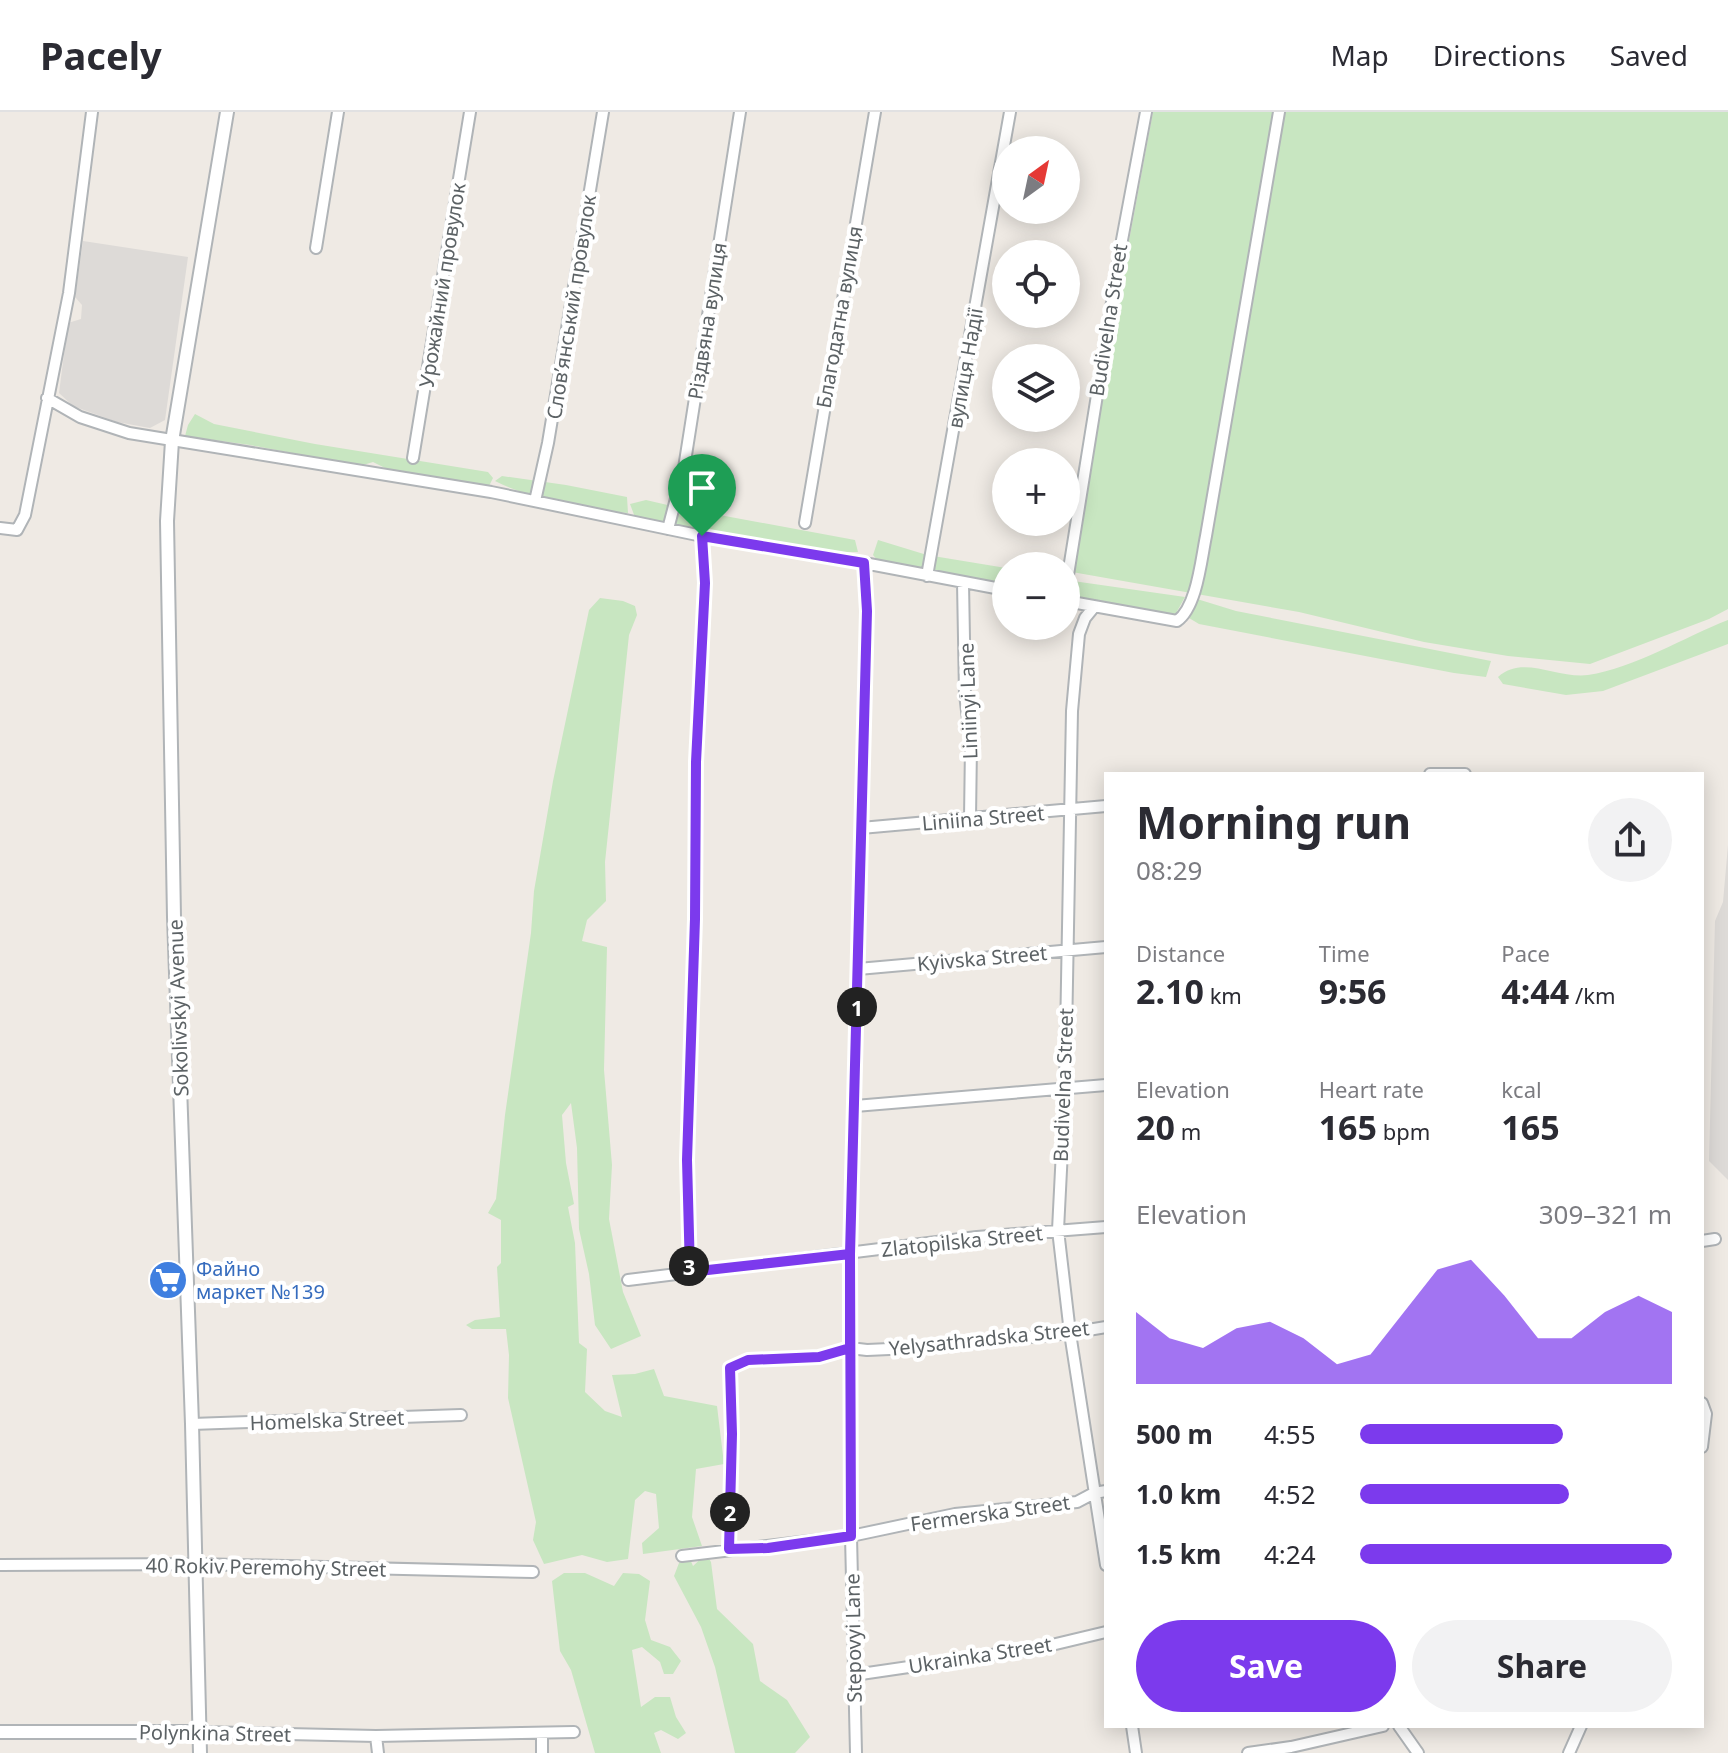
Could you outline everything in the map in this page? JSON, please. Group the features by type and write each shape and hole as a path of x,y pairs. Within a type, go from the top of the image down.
{"street":[{"path":"0,528 17,530 25,515 69,293 92,112"},
{"name":"Sokolivskyi Avenue","path":"200,1753 174,917 167,521 172,441 227,112"},
{"path":"316,248 338,112"},
{"name":"Урожайний провулок","path":"413,458 470,112"},
{"name":"Словʼянський провулок","path":"535,501 548,443 603,112"},
{"name":"Різдвяна вулиця","path":"668,529 684,468 740,112"},
{"name":"Благодатна вулиця","path":"805,523 875,112"},
{"name":"вулиця Надії","path":"927,576 1010,112"},
{"name":"Budivelna Street","path":"1072,552 1119,256 1146,112"},
{"path":"1080,604 1168,621 1177,621 1185,616 1195,588 1206,536 1279,112"},
{"path":"47,398 80,417 129,433 535,501 702,536 992,588"},
{"path":"690,1272 687,1160 695,919 696,762 705,583 702,536"},
{"name":"Stepovyi Lane","path":"856,1753 850,1254 867,611 864,563"},
{"name":"Liniinyi Lane","path":"963,583 965,694 971,745 970,819"},
{"name":"Budivelna Street","path":"1094,607 1085,618 1079,634 1072,711 1065,1090 1058,1230 1070,1333 1104,1553"},
{"name":"Liniina Street","path":"861,828 1104,806"},
{"name":"Kyivska Street","path":"858,969 1104,947"},
{"path":"855,1106 1104,1085"},
{"name":"Zlatopilska Street","path":"628,1280 1104,1227"},
{"path":"1704,1241 1715,1239"},
{"name":"Yelysathradska Street","path":"729,1549 730,1368 748,1360 819,1357 850,1348 934,1347 1104,1327"},
{"path":"1704,1408 1704,1430"},
{"name":"Homelska Street","path":"192,1424 461,1415"},
{"name":"Fermerska Street","path":"682,1556 851,1536 955,1514 1077,1502 1104,1491"},
{"name":"40 Rokiv Peremohy Street","path":"0,1565 196,1564 533,1572"},
{"name":"Ukrainka Street","path":"854,1675 1039,1648 1104,1632"},
{"path":"1132,1728 1136,1753"},
{"path":"1248,1753 1291,1747 1374,1728"},
{"path":"1400,1728 1418,1753"},
{"path":"1569,1753 1580,1728"},
{"name":"Polynkina Street","path":"0,1732 376,1736 574,1732"},
{"path":"542,1733 542,1753"},
{"path":"376,1736 378,1753"}],"shaded area":[{"path":"83,241 188,257 165,420 150,428 117,422 73,406 59,393 68,323 81,319 82,305 75,297"},
{"path":"1728,845 1728,1180 1709,1161 1715,921 1723,902"}],"green space":[{"path":"1153,112 1728,112 1728,609 1590,664 1508,656 1424,642 1299,612 1080,573 1080,552 1075,552"},
{"path":"195,414 214,424 488,472 493,478 489,486 393,472 373,462 360,466 185,436"},
{"path":"502,476 627,497 628,513 543,499 495,481"},
{"path":"646,500 691,514 698,511 855,540 858,552 824,552 636,520 630,504"},
{"path":"878,540 927,555 992,566 992,582 879,562 873,555"},
{"path":"1080,582 1185,597 1175,615 1080,600"},
{"path":"600,598 635,606 637,615 629,635 605,862 606,901 587,920 582,941 607,947 604,1070 612,1165 609,1219 623,1292 641,1336 611,1349 595,1325 589,1274 579,1229 577,1148 571,1103 562,1115 566,1163 574,1204 568,1207 575,1243 579,1343 587,1349 585,1392 605,1411 622,1417 612,1375 654,1369 664,1396 717,1406 724,1464 696,1469 692,1517 702,1546 643,1554 642,1543 659,1528 656,1494 645,1491 635,1500 628,1559 607,1562 582,1555 544,1564 533,1540 536,1522 508,1398 506,1329 472,1329 466,1325 475,1320 500,1317 497,1267 501,1263 501,1220 488,1213 496,1199 534,891 553,781 589,610"},
{"path":"1197,599 1236,611 1491,661 1486,677 1454,673 1199,624 1189,618"},
{"path":"1728,620 1728,644 1603,691 1566,695 1503,684 1498,677 1508,670 1529,667 1577,675 1606,671 1641,659"},
{"path":"706,1554 711,1562 717,1609 753,1644 760,1681 787,1700 810,1737 795,1753 735,1753 715,1667 701,1627 674,1576 679,1563 690,1559 693,1566"},
{"path":"564,1573 585,1573 614,1586 623,1573 639,1574 650,1581 645,1620 651,1640 670,1647 681,1661 673,1674 664,1674 660,1662 642,1647 632,1650 641,1707 655,1697 670,1697 676,1717 686,1733 678,1739 661,1730 654,1733 661,1753 595,1753 571,1670 560,1651 552,1581"}],"place":[{"name":"Файно маркет №139","path":"168,1280"}],"route":[{"path":"702,536 705,583 696,762 695,919 687,1160 690,1272 850,1254 850,1348 852,1394 851,1536 768,1548 729,1549 730,1368 748,1360 819,1357 850,1348 867,611 864,563 702,536"}]}
